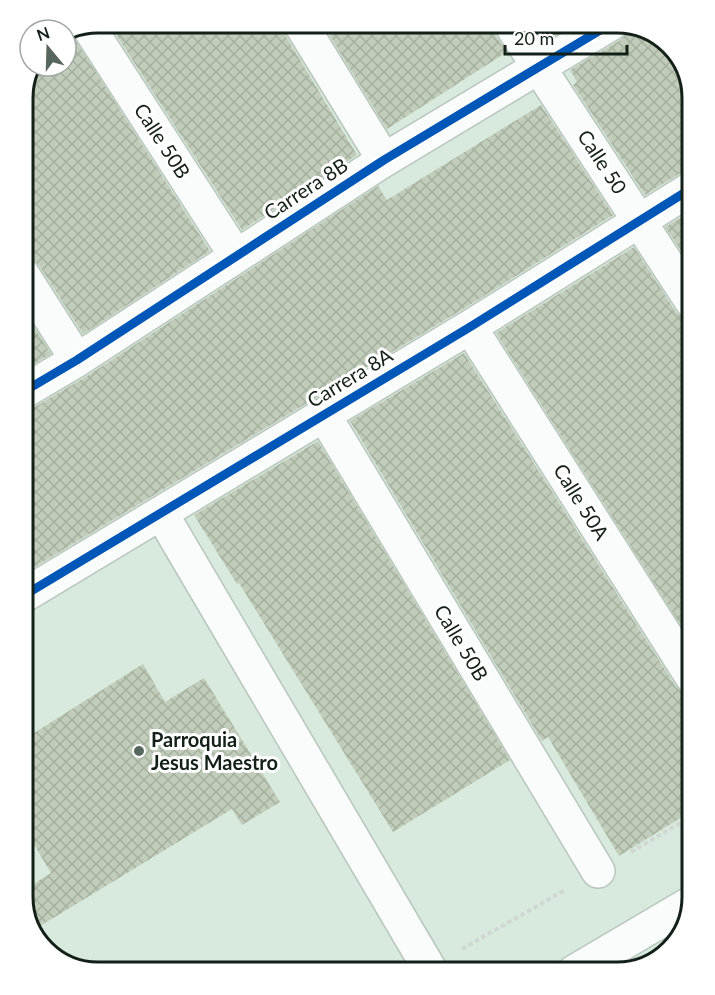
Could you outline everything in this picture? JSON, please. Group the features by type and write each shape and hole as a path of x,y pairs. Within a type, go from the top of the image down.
{"street":[{"name":"Calle 50B","path":"93,33 236,256"},
{"path":"307,33 384,160"},
{"name":"Calle 50","path":"517,33 682,285"},
{"name":"Carrera 8B","path":"33,386 77,360 384,160 596,33"},
{"name":"Carrera 8A","path":"33,589 470,327 682,195"},
{"path":"33,291 77,360"},
{"name":"Calle 50A","path":"470,327 682,660"},
{"name":"Calle 50B","path":"324,415 598,871"},
{"path":"161,513 425,962"},
{"path":"591,962 681,909"}],"path":[{"path":"439,962 682,822"}],"building":[{"path":"115,33 284,33 357,155 242,230"},
{"path":"328,33 494,33 507,52 387,129"},
{"path":"547,33 559,33 550,38"},
{"path":"625,34 634,35 657,46 669,58 680,81 682,172 645,195 573,85 577,82 570,70 622,39"},
{"path":"78,44 210,251 83,334 39,265 33,260 33,94 36,78 78,78"},
{"path":"541,105 613,215 460,311 33,568 33,408 87,376 378,186 387,200"},
{"path":"682,217 682,252 665,227"},
{"path":"634,247 676,312 682,317 682,627 496,333"},
{"path":"33,325 51,354 33,364"},
{"path":"464,353 676,687 682,692 682,817 619,856 548,737 542,741 350,421"},
{"path":"318,441 510,760 393,832 239,583 237,584 194,515"},
{"name":"Parroquia Jesus Maestro","path":"143,664 165,702 204,678 280,802 242,825 232,809 40,926 35,914 33,884 51,873 33,843 33,734"}],"cycle path":[{"path":"33,386 77,360 384,160 595,33"},
{"path":"33,590 470,327 682,194"}],"place":[{"name":"Parroquia Jesus Maestro","path":"139,751"}]}
